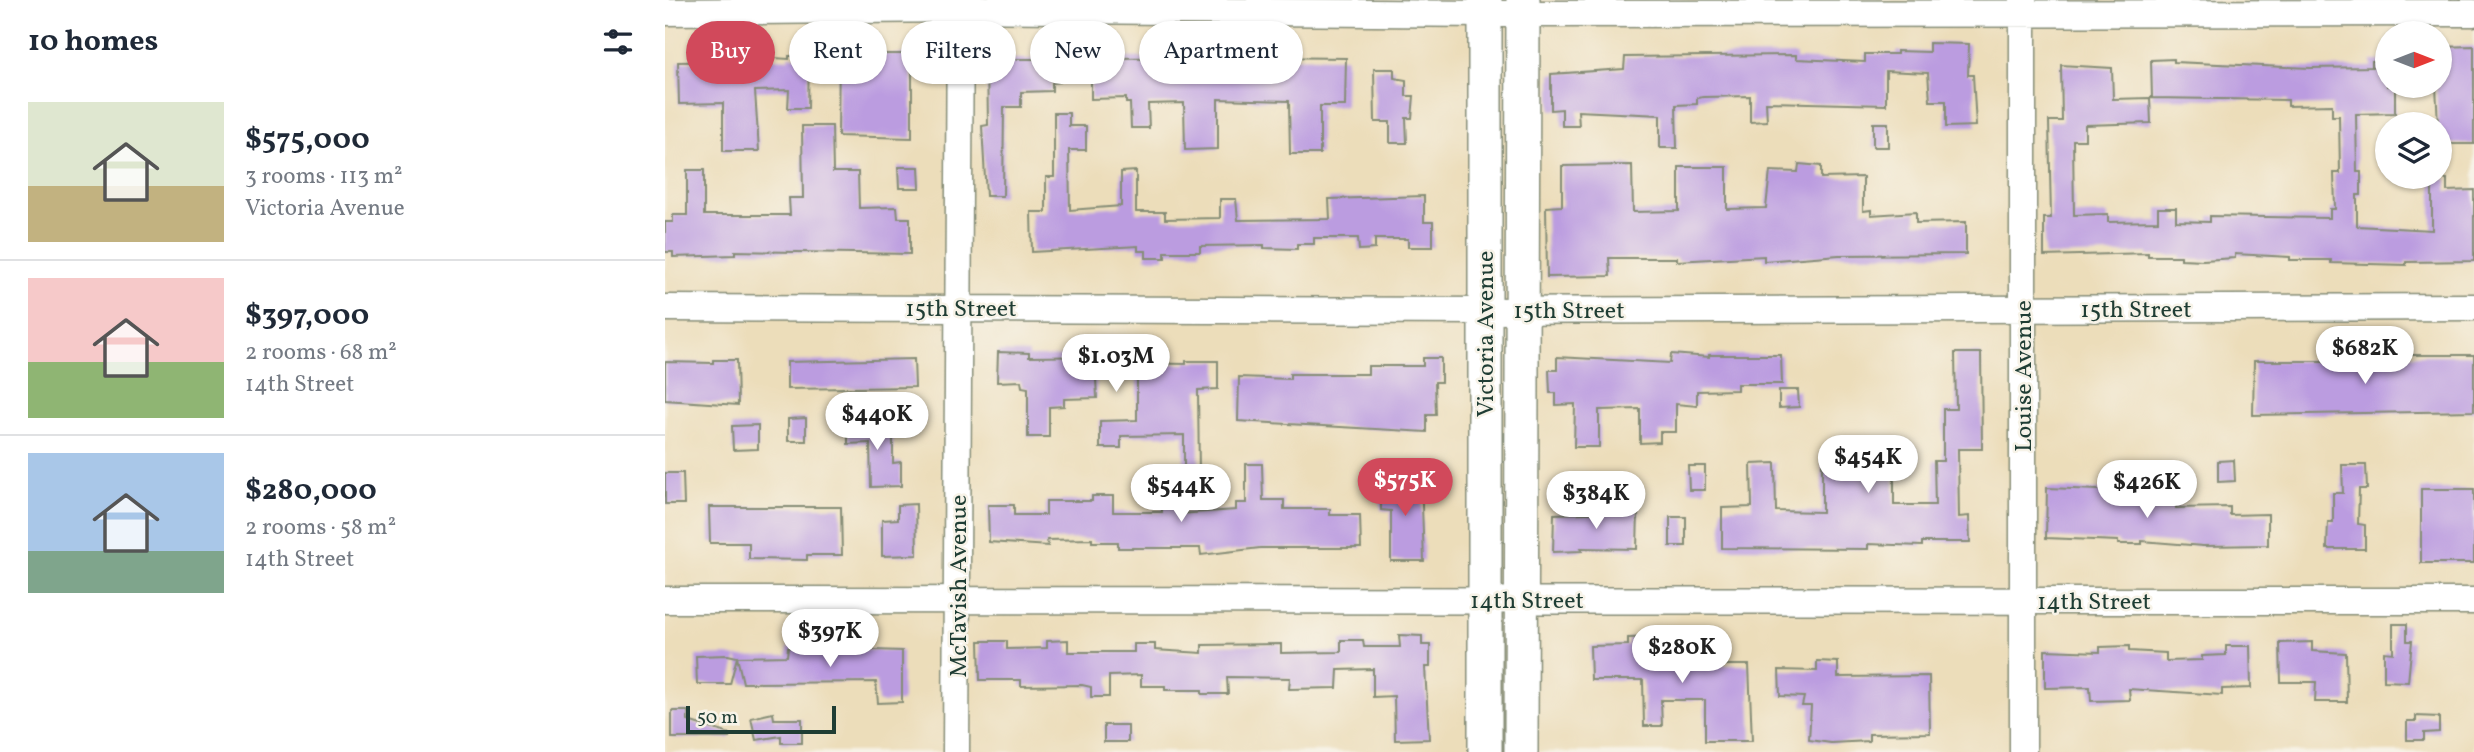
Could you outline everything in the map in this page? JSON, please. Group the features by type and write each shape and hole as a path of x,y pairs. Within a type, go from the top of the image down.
{"main road":[{"name":"Victoria Avenue","path":"1485,7 1485,752"},
{"name":"Victoria Avenue","path":"1521,752 1523,7"}],"street":[{"path":"665,12 960,5 2023,6 2474,13"},
{"name":"McTavish Avenue","path":"956,752 960,5"},
{"name":"Louise Avenue","path":"2022,752 2023,6"},
{"name":"15th Street","path":"665,308 1485,311 2474,307"},
{"name":"14th Street","path":"665,600 2474,601"}],"building":[{"path":"1929,43 1969,44 1968,75 1973,75 1976,126 1946,127 1946,101 1930,101 1928,73 1886,71 1886,105 1766,102 1767,121 1750,122 1750,96 1703,97 1697,98 1697,104 1676,105 1677,148 1660,148 1660,115 1578,111 1579,126 1562,126 1562,109 1551,110 1551,74 1624,69 1625,57 1796,55 1796,59 1865,62 1865,54 1929,52"},
{"path":"2474,46 2474,144 2452,144 2452,112 2437,112 2437,98 2452,98 2452,47"},
{"path":"887,54 901,54 901,84 912,84 912,138 838,136 839,84 887,84"},
{"path":"775,58 789,59 789,84 808,84 808,108 788,108 789,90 755,91 759,151 723,151 723,103 679,104 678,62 686,62 686,84 775,84"},
{"path":"1125,58 1139,58 1139,84 1303,84 1303,58 1346,58 1345,106 1320,106 1320,154 1290,154 1289,101 1218,99 1218,149 1185,150 1184,103 1148,104 1149,128 1131,128 1130,103 1126,103 1126,98 1091,99 1091,84 1125,84"},
{"path":"1016,59 1030,59 1030,84 1052,84 1052,91 1021,92 1021,107 1004,107 1003,196 986,196 982,126 988,125 987,84 1016,84"},
{"path":"2174,59 2174,62 2310,68 2372,67 2372,61 2375,61 2375,98 2395,98 2395,112 2356,114 2357,172 2361,172 2361,195 2357,195 2357,226 2432,230 2432,189 2474,190 2474,261 2406,262 2406,265 2331,263 2331,260 2290,260 2290,257 2235,254 2235,258 2203,260 2181,259 2181,256 2148,256 2148,253 2044,256 2044,218 2051,218 2049,121 2062,121 2061,65 2112,68 2113,99 2150,98 2151,123 2085,125 2085,140 2073,140 2074,215 2108,214 2108,222 2158,221 2158,208 2176,208 2176,221 2210,222 2210,216 2330,218 2330,209 2335,209 2334,173 2340,173 2339,116 2332,116 2332,105 2288,106 2288,100 2152,98 2151,60"},
{"path":"1374,69 1394,69 1394,78 1406,80 1406,96 1414,96 1412,118 1406,118 1407,143 1390,143 1390,122 1375,122"},
{"path":"1054,113 1069,113 1069,126 1086,126 1086,150 1069,150 1070,210 1121,206 1121,172 1136,171 1136,212 1165,212 1165,219 1220,218 1220,199 1236,199 1238,220 1330,219 1329,199 1424,196 1424,222 1433,222 1433,247 1408,247 1408,239 1375,239 1375,249 1359,250 1358,238 1314,238 1314,244 1297,244 1297,249 1264,248 1264,245 1200,246 1200,252 1165,252 1165,258 1146,258 1146,251 1138,251 1138,246 1032,252 1031,212 1046,212 1046,177 1054,177"},
{"path":"1873,123 1888,123 1888,147 1873,147"},
{"path":"802,126 832,126 833,172 858,172 859,208 897,207 898,218 910,218 910,254 735,251 735,255 673,257 673,252 665,252 665,222 673,222 673,215 687,215 687,170 704,170 704,215 790,215 789,198 803,198"},
{"path":"1799,164 1821,166 1821,178 1863,177 1863,211 1871,210 1871,215 1916,212 1916,223 1966,222 1966,254 1839,255 1764,261 1764,256 1677,261 1677,258 1609,258 1610,276 1547,277 1546,207 1562,206 1562,166 1632,165 1633,212 1679,211 1679,167 1727,167 1727,209 1766,208 1770,171 1798,172"},
{"path":"898,167 919,167 920,188 899,188"},
{"path":"1109,346 1130,346 1131,363 1186,364 1186,361 1218,361 1218,389 1198,390 1199,474 1184,474 1184,435 1121,436 1121,448 1100,448 1100,421 1137,420 1137,378 1096,379 1097,398 1064,399 1064,406 1049,407 1049,437 1028,437 1028,388 1022,387 1021,381 997,382 998,352 1029,353 1029,357 1109,356"},
{"path":"1955,353 1981,353 1982,449 1958,449 1959,517 1969,516 1970,542 1922,542 1922,546 1868,544 1868,549 1722,548 1722,508 1752,507 1751,464 1775,463 1776,511 1822,512 1822,464 1841,464 1841,470 1859,470 1859,476 1894,475 1894,505 1935,505 1934,461 1943,461 1943,409 1956,409"},
{"path":"1671,354 1709,357 1781,355 1782,384 1737,384 1737,390 1697,391 1697,406 1676,404 1676,432 1660,432 1660,442 1640,443 1640,409 1599,410 1599,447 1574,447 1575,404 1556,405 1556,393 1550,393 1549,370 1557,370 1557,357 1670,363"},
{"path":"2377,355 2474,355 2474,411 2253,415 2254,361 2377,361"},
{"path":"1423,358 1441,358 1441,382 1435,382 1436,415 1427,415 1427,432 1238,421 1239,377 1290,379 1290,374 1368,374 1368,366 1423,366"},
{"path":"914,359 915,387 787,389 787,362"},
{"path":"713,360 737,360 738,405 665,400 665,362 713,363"},
{"path":"1779,390 1798,390 1799,407 1779,408"},
{"path":"806,418 806,441 788,441 788,419"},
{"path":"848,418 872,418 872,431 893,431 893,463 901,462 901,486 871,487 870,443 848,444"},
{"path":"758,425 758,449 733,450 732,426"},
{"path":"2234,460 2235,481 2218,482 2218,461"},
{"path":"1246,464 1262,464 1263,500 1284,500 1284,509 1330,509 1330,515 1360,515 1361,548 1260,548 1201,555 1200,548 1118,548 1118,542 1092,542 1092,539 1047,540 1048,546 989,542 988,505 1014,505 1014,515 1046,515 1046,501 1092,501 1092,496 1113,496 1113,512 1162,512 1162,471 1178,471 1179,514 1236,510 1236,503 1246,503"},
{"path":"2342,465 2366,465 2367,489 2359,489 2358,524 2365,525 2365,549 2327,549 2328,522 2333,522 2333,493 2343,493"},
{"path":"1688,466 1705,466 1705,490 1689,490"},
{"path":"665,473 683,473 684,504 665,504"},
{"path":"1421,478 1424,561 1391,561 1391,511 1381,510 1381,479"},
{"path":"2047,488 2176,493 2176,508 2230,507 2230,515 2268,514 2268,545 2203,546 2142,541 2142,544 2118,544 2118,541 2046,538"},
{"path":"2421,489 2474,489 2474,563 2421,563"},
{"path":"916,504 917,555 882,556 882,520 898,519 898,505"},
{"path":"709,507 841,507 842,555 807,555 807,560 749,559 749,543 710,543"},
{"path":"1617,509 1638,510 1637,549 1581,548 1582,551 1553,552 1554,514 1617,512"},
{"path":"1670,517 1686,517 1686,546 1670,546"},
{"path":"2393,624 2407,624 2407,641 2412,641 2408,682 2384,681 2384,652 2393,653"},
{"path":"1399,635 1422,636 1422,645 1430,645 1430,667 1425,667 1429,739 1395,740 1394,696 1373,697 1373,669 1338,670 1337,688 1289,689 1290,678 1227,677 1228,694 1202,694 1202,690 1165,690 1165,686 1141,686 1141,675 1109,676 1109,697 1091,697 1091,687 1082,685 1021,686 1021,680 980,680 979,641 1007,641 1007,649 1047,648 1047,641 1068,640 1068,652 1134,652 1134,644 1155,644 1155,650 1202,653 1202,645 1281,644 1281,653 1341,652 1341,640 1363,640 1364,647 1400,647"},
{"path":"1658,637 1658,658 1694,658 1694,650 1718,650 1718,665 1749,665 1752,741 1705,741 1705,700 1661,700 1662,726 1644,726 1643,680 1591,680 1590,646 1628,645 1628,638"},
{"path":"2312,642 2312,651 2346,653 2347,702 2315,702 2316,682 2281,682 2280,643"},
{"path":"2129,646 2129,651 2166,653 2166,661 2202,660 2202,656 2226,655 2226,646 2250,646 2251,688 2222,689 2222,695 2129,689 2130,700 2091,701 2090,687 2045,688 2045,650 2100,652 2100,647"},
{"path":"788,647 902,651 902,702 878,703 876,682 743,683 737,657 787,656"},
{"path":"696,656 737,657 730,684 697,684"},
{"path":"1817,661 1838,662 1838,677 1929,676 1930,733 1869,734 1869,741 1831,743 1809,740 1811,706 1802,706 1804,697 1780,696 1779,670 1817,671"},
{"path":"672,711 688,711 688,721 730,734 730,738 672,738"},
{"path":"773,713 774,719 802,719 802,743 781,743 781,736 756,740 751,718"},
{"path":"2416,716 2439,717 2439,732 2424,733 2424,740 2407,740 2407,721 2416,721"},
{"path":"1104,725 1128,725 1128,742 1104,742"}]}
